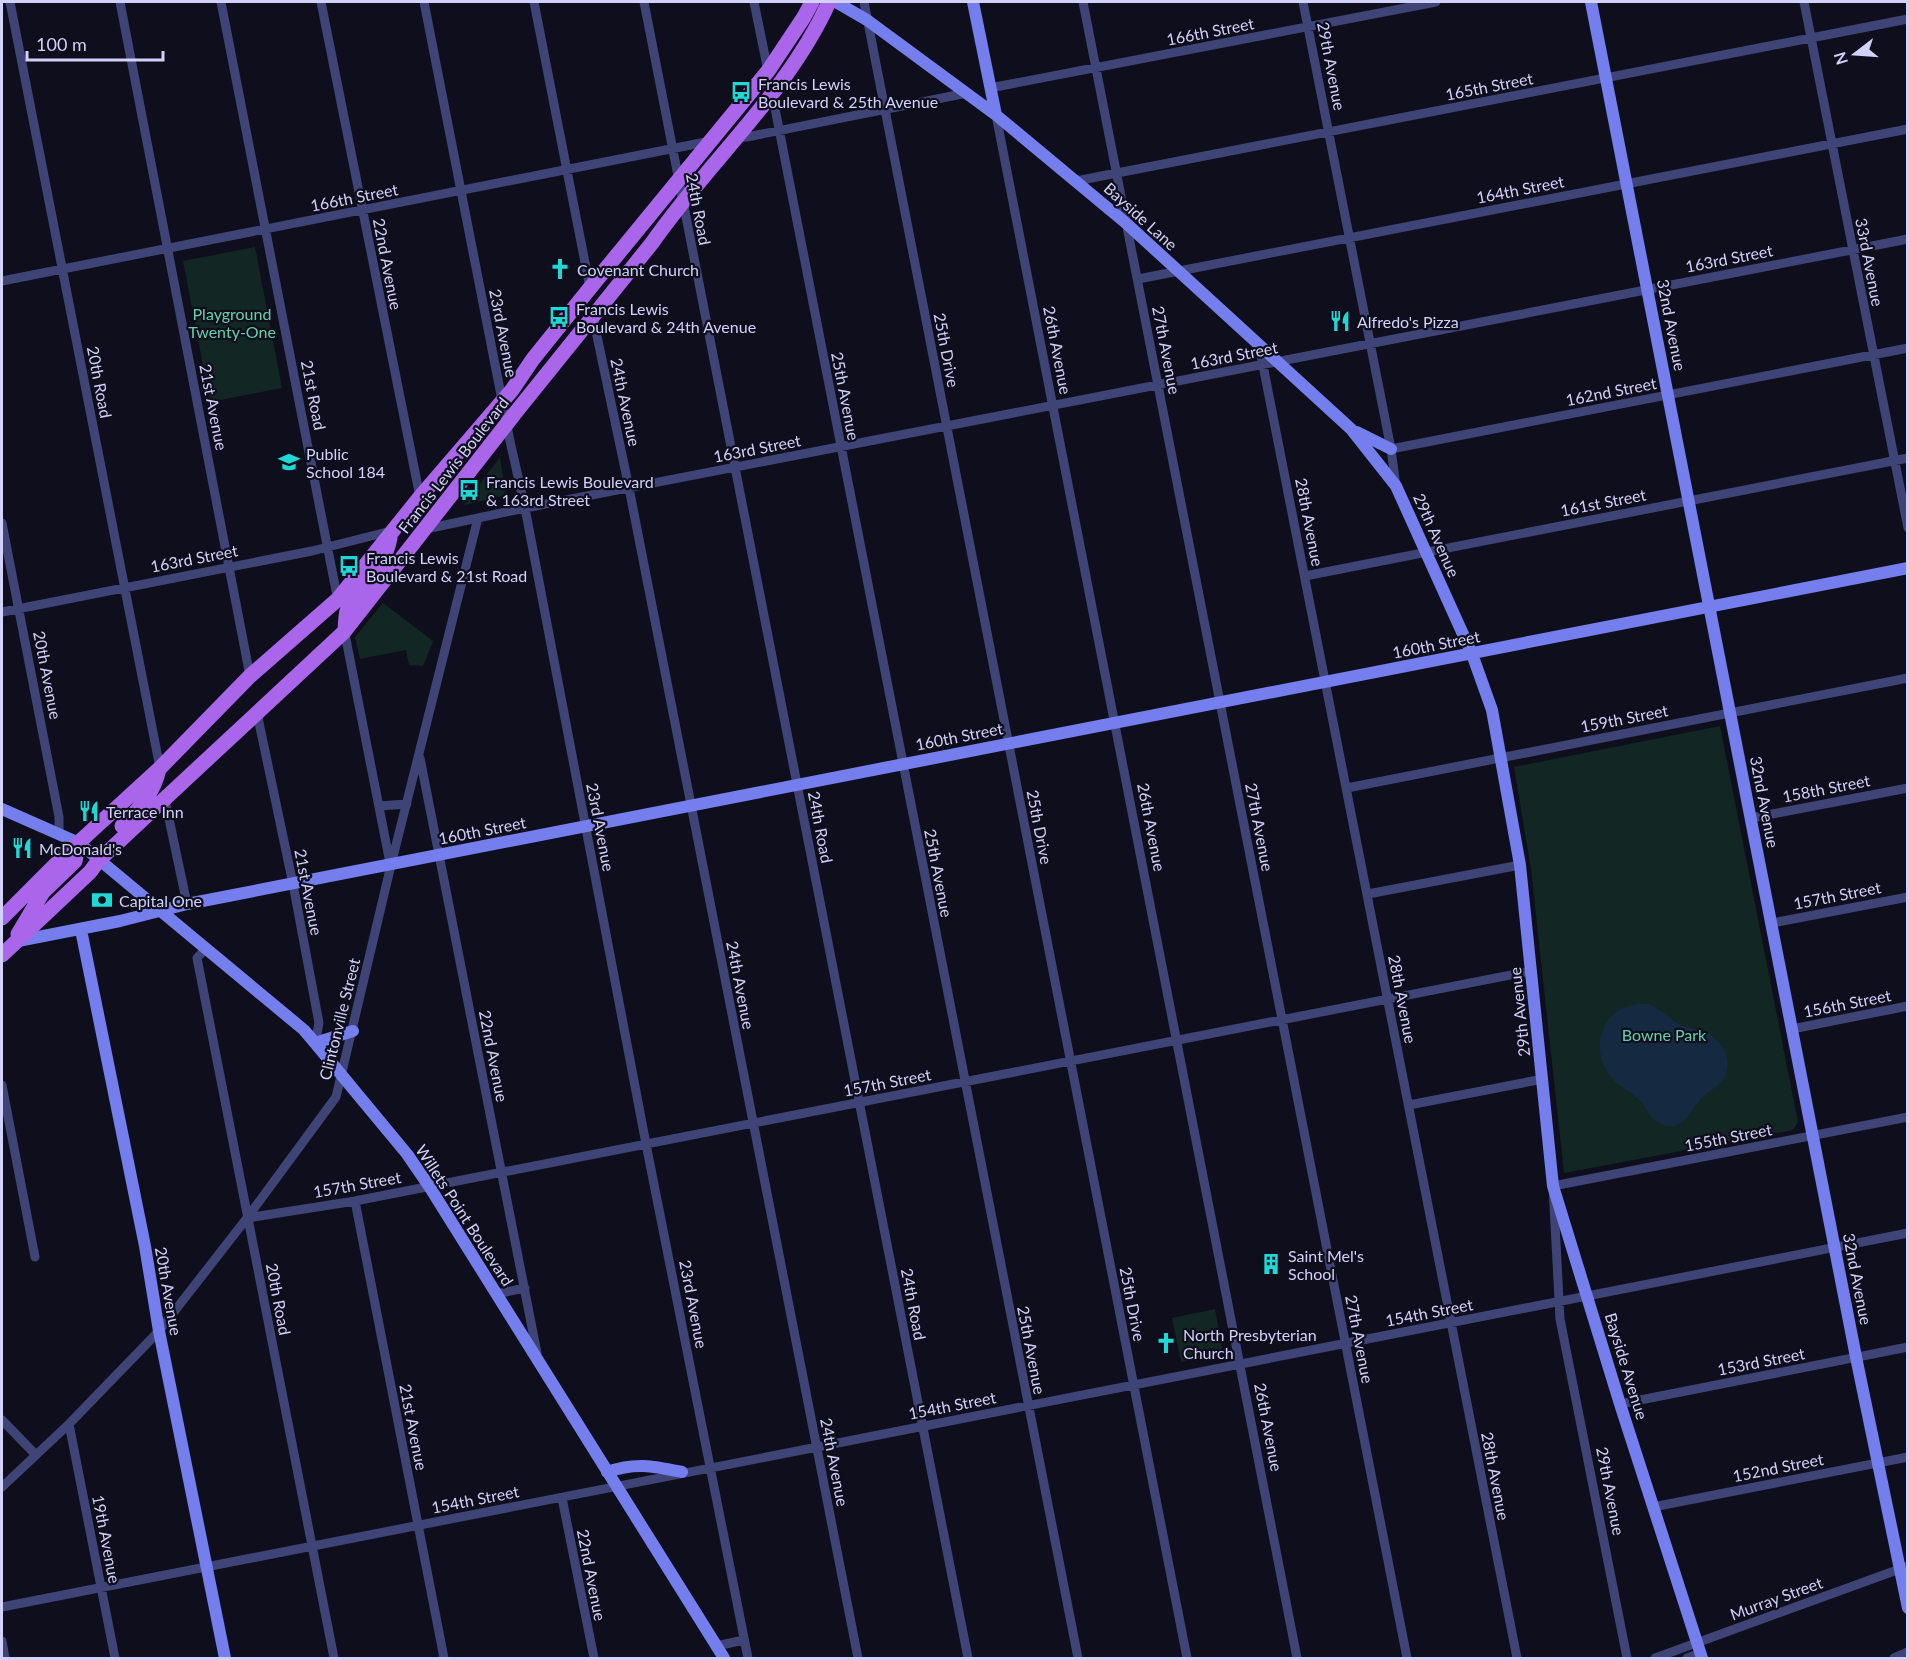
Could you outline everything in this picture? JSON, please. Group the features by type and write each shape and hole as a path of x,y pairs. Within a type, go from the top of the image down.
{"main road":[{"name":"Francis Lewis Boulevard","path":"2,918 78,843 160,768 250,676 338,599 391,531 502,402 590,288 768,71 812,2"},
{"name":"Francis Lewis Boulevard","path":"10,948 90,873 99,860 344,632 682,201 772,93 795,62 829,2"},
{"path":"344,632 347,609 373,575 388,550 391,531"},
{"path":"99,860 105,843 141,806 156,783 160,768"},
{"path":"10,948 43,892 75,861 78,843"}],"street":[{"name":"20th Road","path":"10,2 160,768"},
{"name":"21st Avenue","path":"120,2 250,676"},
{"name":"21st Road","path":"221,2 391,865"},
{"name":"22nd Avenue","path":"321,2 420,497"},
{"name":"23rd Avenue","path":"424,2 506,425 525,508 646,1144 748,1659"},
{"path":"534,2 590,288"},
{"name":"24th Road","path":"644,2 968,1659"},
{"path":"754,2 768,71"},
{"name":"Bayside Lane","path":"836,2 867,20 996,115 1127,224 1351,429 1396,486"},
{"name":"25th Drive","path":"864,2 1187,1659"},
{"name":"26th Avenue","path":"973,2 1297,1659"},
{"name":"27th Avenue","path":"1083,2 1407,1659"},
{"name":"29th Avenue","path":"1303,2 1391,449 1396,486 1472,654 1492,710 1520,865 1543,1079"},
{"name":"166th Street","path":"990,88 1436,2"},
{"name":"32nd Avenue","path":"1592,2 1877,1463 1903,1567 1908,1608"},
{"name":"33rd Avenue","path":"1804,2 1908,528"},
{"name":"165th Street","path":"1076,181 1908,19"},
{"name":"25th Avenue","path":"772,93 1077,1659"},
{"path":"736,137 780,131 967,93"},
{"name":"164th Street","path":"1138,279 1908,129"},
{"name":"166th Street","path":"2,281 711,141"},
{"name":"163rd Street","path":"426,529 1908,239"},
{"name":"24th Avenue","path":"593,317 629,488 858,1659"},
{"name":"28th Avenue","path":"1259,345 1517,1659"},
{"name":"162nd Street","path":"1391,449 1908,348"},
{"path":"1351,429 1391,449"},
{"name":"161st Street","path":"1305,576 1908,458"},
{"name":"Clintonville Street","path":"2,1487 69,1424 159,1331 247,1218 336,1097 391,865 478,518"},
{"name":"20th Avenue","path":"2,523 59,817 59,833"},
{"name":"163rd Street","path":"2,612 391,531"},
{"name":"160th Street","path":"10,948 187,904 1908,568"},
{"name":"159th Street","path":"1347,788 1908,678"},
{"name":"21st Avenue","path":"257,713 319,1023 315,1043"},
{"name":"22nd Avenue","path":"419,755 538,1362"},
{"name":"158th Street","path":"1751,818 1908,788"},
{"path":"165,800 187,904"},
{"path":"379,806 407,804"},
{"name":"Willets Point Boulevard","path":"2,809 78,843 304,1030 342,1074 407,1154 429,1186 724,1659"},
{"path":"1368,894 1520,865"},
{"name":"157th Street","path":"1772,923 1908,897"},
{"name":"20th Avenue","path":"81,930 225,1659"},
{"name":"20th Road","path":"206,948 197,958 334,1659"},
{"name":"157th Street","path":"247,1218 355,1201 1531,971"},
{"name":"156th Street","path":"1792,1029 1908,1006"},
{"path":"315,1043 353,1031"},
{"path":"1409,1104 1543,1079"},
{"name":"Bayside Avenue","path":"1543,1079 1553,1186 1700,1652"},
{"path":"2,1085 35,1257"},
{"name":"155th Street","path":"1553,1186 1908,1117"},
{"name":"29th Avenue","path":"1553,1186 1560,1319 1627,1659"},
{"name":"21st Avenue","path":"355,1201 444,1659"},
{"name":"154th Street","path":"2,1606 1908,1233"},
{"path":"496,1294 525,1288"},
{"name":"153rd Street","path":"1620,1404 1908,1347"},
{"path":"2,1420 36,1455"},
{"name":"19th Avenue","path":"69,1424 115,1659"},
{"name":"152nd Street","path":"1653,1507 1908,1457"},
{"path":"607,1473 646,1464 682,1472"},
{"name":"22nd Avenue","path":"562,1498 594,1659"},
{"name":"Murray Street","path":"1687,1659 1903,1567"},
{"path":"716,1646 744,1640"},
{"path":"2,1641 5,1659"},
{"name":"Murray Street","path":"1656,1659 1700,1652"},
{"path":"1894,1659 1908,1652"}],"green space":[{"name":"Playground Twenty-One","path":"255,247 282,388 210,402 183,261"},
{"path":"500,457 506,495 464,505"},
{"path":"383,603 433,641 423,666 409,665 406,650 360,659 355,637"},
{"name":"Bowne Park","path":"1720,726 1798,1122 1793,1130 1564,1173 1531,869 1514,767"},
{"path":"1215,1309 1223,1353 1181,1362 1172,1318"}],"water":[{"path":"1648,1004 1685,1027 1710,1035 1720,1044 1726,1055 1727,1067 1724,1078 1702,1098 1683,1122 1674,1126 1663,1125 1655,1120 1638,1099 1613,1080 1603,1064 1600,1051 1600,1038 1604,1026 1611,1017 1621,1009"}],"place":[{"name":"Francis Lewis Boulevard & 25th Avenue","path":"741,92"},
{"name":"Covenant Church","path":"560,269"},
{"name":"Francis Lewis Boulevard & 24th Avenue","path":"559,317"},
{"name":"Alfredo's Pizza","path":"1340,321"},
{"name":"Public School 184","path":"289,462"},
{"name":"Francis Lewis Boulevard & 163rd Street","path":"469,490"},
{"name":"Francis Lewis Boulevard & 21st Road","path":"349,566"},
{"name":"Terrace Inn","path":"89,811"},
{"name":"McDonald's","path":"22,848"},
{"name":"Capital One","path":"102,900"},
{"name":"Saint Mel's School","path":"1271,1264"},
{"name":"North Presbyterian Church","path":"1166,1343"}]}
